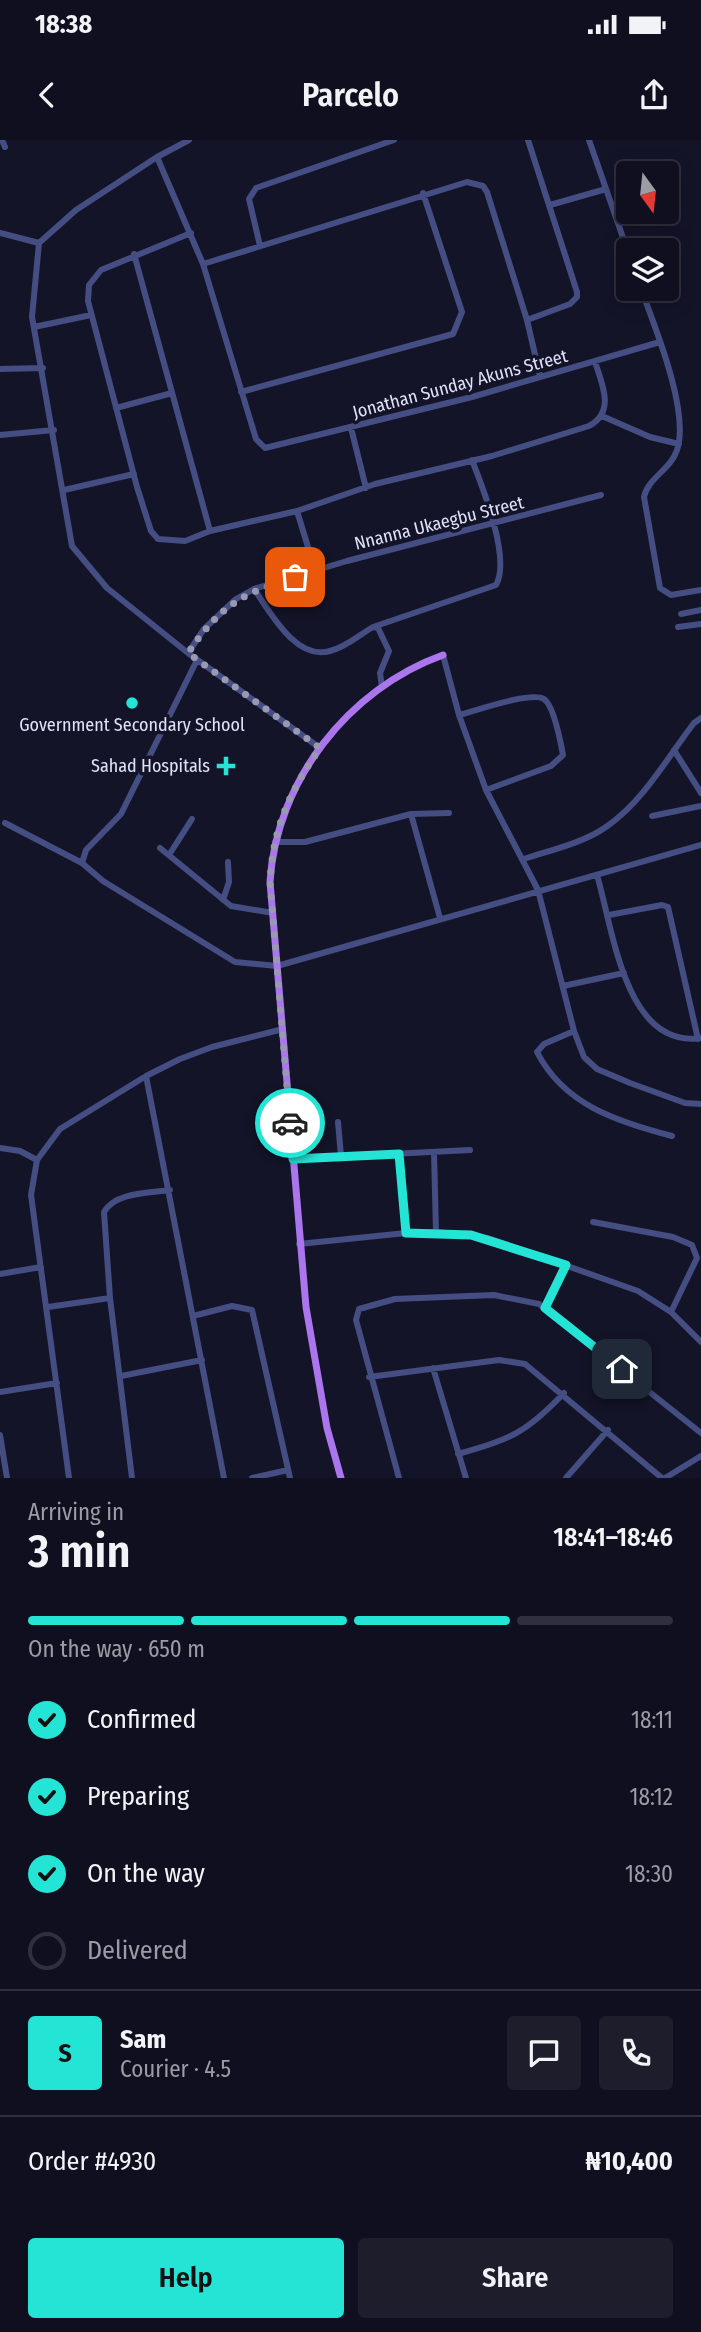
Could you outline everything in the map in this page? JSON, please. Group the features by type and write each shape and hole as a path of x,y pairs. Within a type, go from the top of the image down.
{"main road":[{"path":"341,1478 317,1378 299,1244 270,882 275,842 285,806 320,748 347,717 382,687 422,663 443,655"}],"street":[{"path":"189,140 76,210 39,243 32,297 34,327 72,546 107,588 197,660 320,748"},
{"path":"361,140 364,150"},
{"path":"260,246 249,199 256,188 394,140"},
{"path":"527,320 570,304 577,298 528,140"},
{"path":"589,140 623,238"},
{"path":"157,158 203,264 241,392 453,334 462,313 423,193"},
{"path":"203,264 460,182 483,186 527,320 540,376"},
{"path":"550,205 606,188"},
{"path":"0,233 39,243"},
{"path":"191,233 134,254 101,270 89,285 91,315 116,408 151,531 158,539 185,541 210,531 297,511 366,488 570,433 602,416"},
{"path":"134,254 210,531"},
{"path":"645,301 660,342 680,418 679,444 669,467 645,490 644,497 660,588 671,594 701,590"},
{"path":"34,327 91,315"},
{"name":"Jonathan Sunday Akuns Street","path":"241,392 256,439 265,448 351,428 660,342"},
{"path":"595,362 605,398 602,416"},
{"path":"0,369 43,368"},
{"path":"116,408 172,393"},
{"path":"602,416 650,437 679,444"},
{"path":"351,428 366,488"},
{"path":"0,435 54,430"},
{"path":"254,589 284,632 309,648 323,653 333,651 392,618 488,591 496,585 502,568 492,522 472,460"},
{"path":"64,491 134,474"},
{"name":"Nnanna Ukaegbu Street","path":"188,653 214,620 236,599 254,589 492,522 601,495"},
{"path":"297,511 316,570"},
{"path":"681,614 701,610"},
{"path":"678,627 701,624"},
{"path":"373,627 378,628 389,651 380,673 382,687"},
{"path":"443,655 459,715 486,790 538,890 574,1031 584,1057 597,1069 674,1100 701,1104"},
{"path":"82,863 86,850 121,814 197,660"},
{"path":"459,715 526,698 540,697 548,703 563,755 551,766 486,790"},
{"path":"524,859 604,829 628,810 701,718"},
{"path":"674,750 701,793"},
{"path":"652,816 701,806"},
{"path":"275,842 305,842 411,814 449,813"},
{"path":"411,814 440,918"},
{"path":"169,855 192,819"},
{"path":"5,823 82,863 103,881 234,962 277,966 701,845"},
{"path":"160,848 223,900 238,908 273,913"},
{"path":"223,900 229,882 228,862"},
{"path":"597,875 629,988 648,1021 671,1037 699,1039 668,907 662,905 609,915"},
{"path":"563,986 624,973"},
{"path":"69,1478 31,1195 37,1160 60,1129 146,1076 212,1047 283,1029"},
{"path":"574,1031 544,1044 537,1052 561,1083 582,1104 598,1113 672,1136"},
{"path":"146,1076 224,1478"},
{"path":"338,1122 341,1156"},
{"path":"0,1148 20,1151 37,1160"},
{"path":"293,1159 470,1150"},
{"path":"434,1152 436,1232"},
{"path":"399,1154 406,1233"},
{"path":"132,1478 103,1223 108,1205 121,1198 170,1190"},
{"path":"593,1222 673,1237 692,1245 697,1258 671,1312"},
{"path":"299,1244 436,1232 488,1238 638,1291 671,1312 701,1342"},
{"path":"545,1308 566,1265"},
{"path":"0,1274 41,1267"},
{"path":"691,1273 701,1275"},
{"path":"399,1478 369,1377 356,1320 359,1309 395,1300 494,1295 518,1298 545,1308 701,1433"},
{"path":"48,1307 110,1298"},
{"path":"193,1316 232,1306 252,1310 289,1474 252,1478"},
{"path":"121,1376 202,1360"},
{"path":"369,1377 514,1361 525,1364 564,1393 664,1478 701,1456"},
{"path":"432,1368 466,1478"},
{"path":"0,1392 57,1383"},
{"path":"458,1454 519,1434 538,1420 564,1393"},
{"path":"566,1478 608,1430"},
{"path":"0,1435 7,1478"}],"way so far":[{"path":"290,1123 270,882 272,856 285,806 298,780 320,748 188,653 204,629 236,599 254,589 295,577"}],"place":[{"name":"Government Secondary School","path":"132,703"},
{"name":"Sahad Hospitals","path":"226,766"}],"route":[{"path":"290,1123 293,1159 399,1154 406,1233 436,1232 488,1238 566,1265 545,1308 622,1369"}]}
